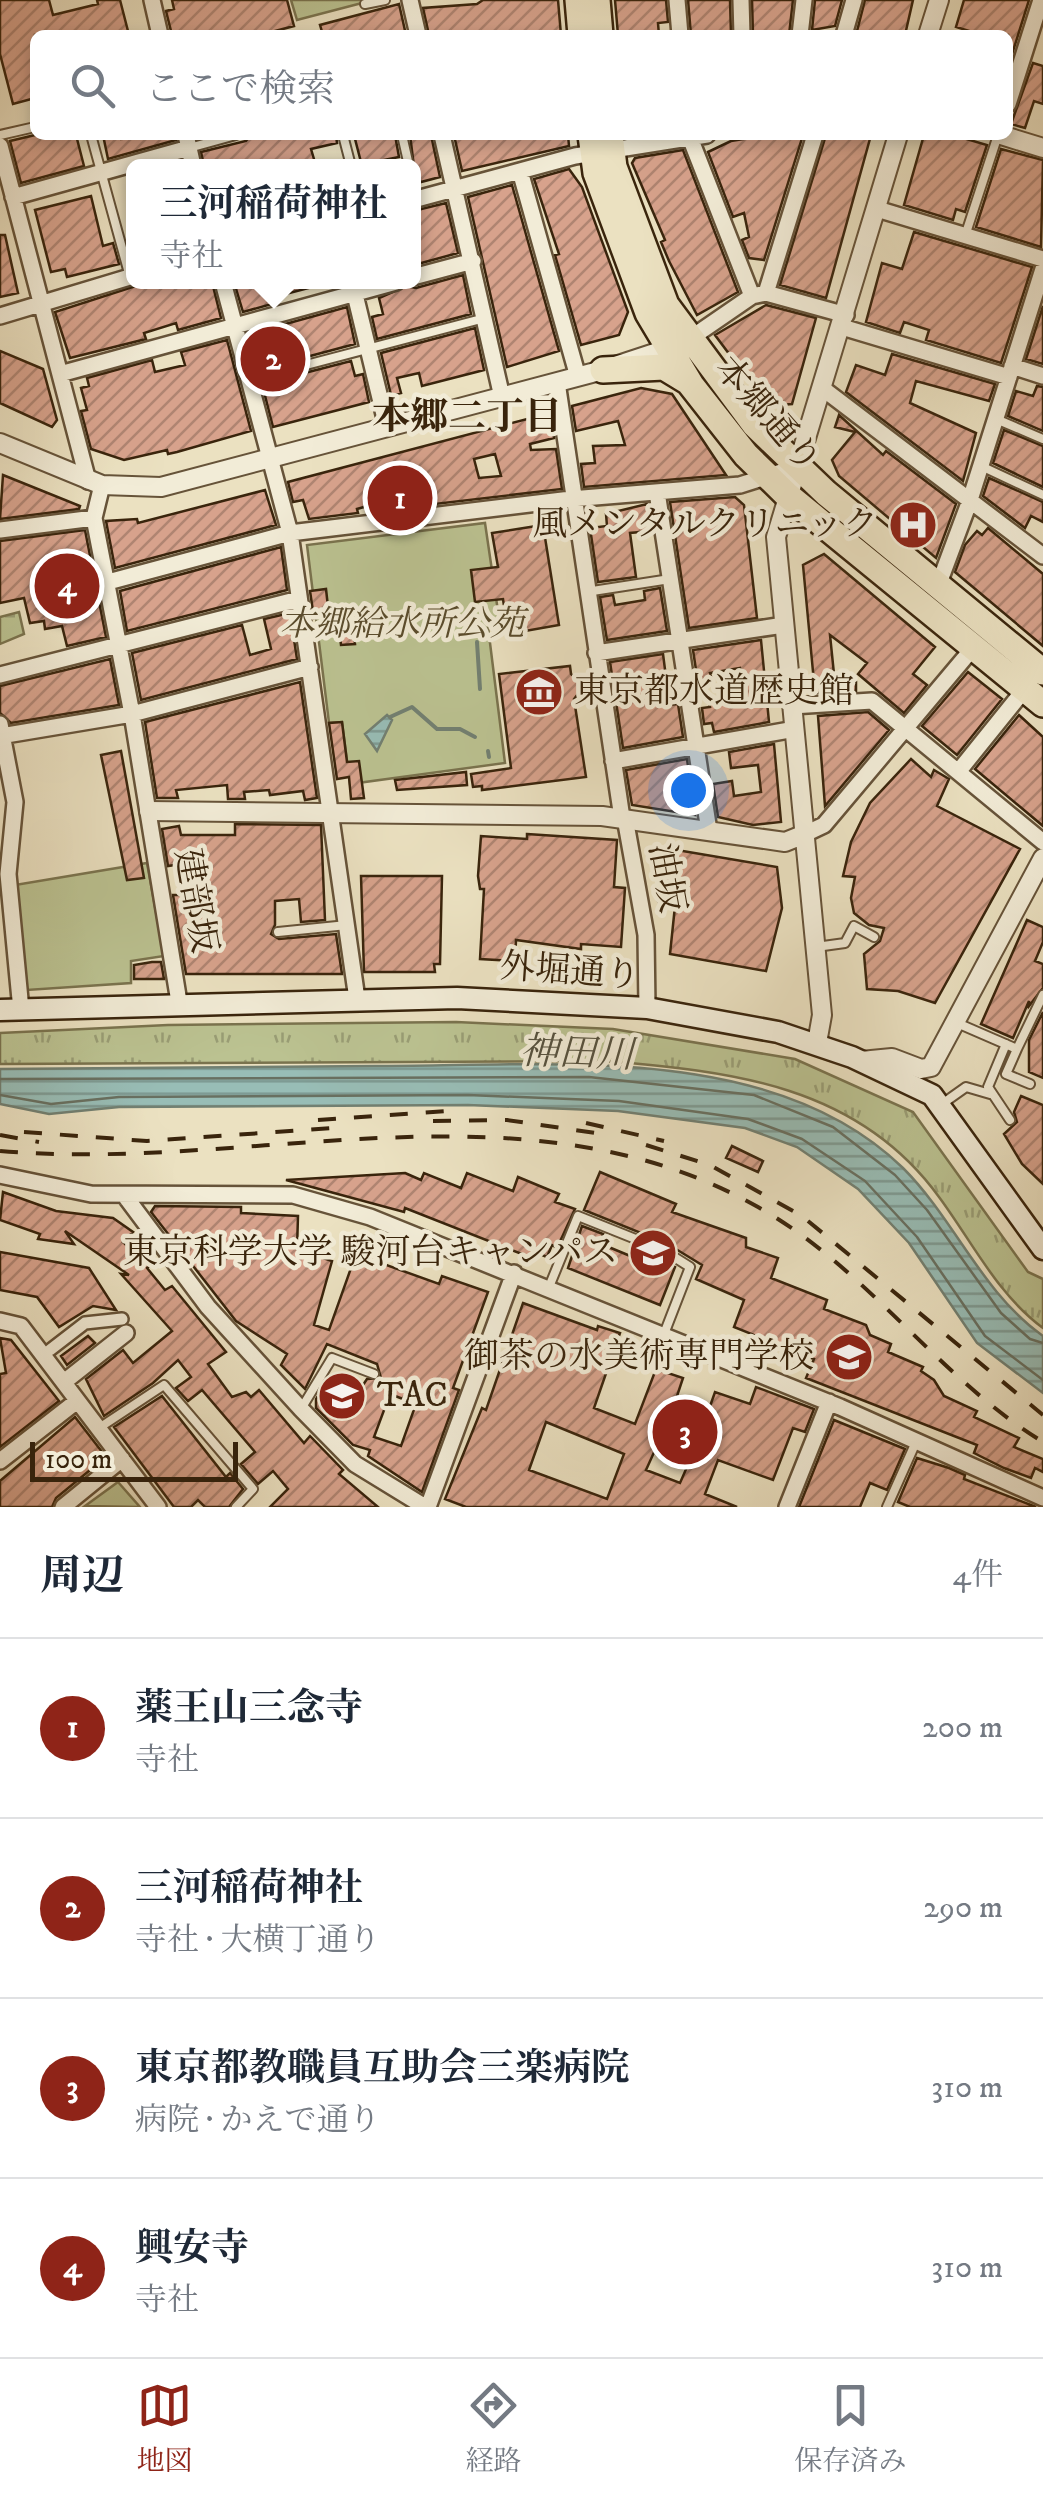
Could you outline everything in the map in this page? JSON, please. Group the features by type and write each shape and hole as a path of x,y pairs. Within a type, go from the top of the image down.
{"highway":[{"path":"578,0 581,30"},
{"path":"597,0 600,30"},
{"name":"本郷通り","path":"601,143 631,267 678,344 762,434 938,586 1037,689"},
{"name":"本郷通り","path":"678,344 691,384 778,486 973,648 1037,689"},
{"path":"591,373 664,367 691,384"}],"main road":[{"name":"外堀通り","path":"10,1010 358,998 510,1000 647,1008 817,1043 923,1089 942,1104 1043,1249"}],"street":[{"path":"152,0 159,30"},
{"path":"417,30 410,2 428,0"},
{"path":"677,0 680,30"},
{"path":"741,0 742,30"},
{"path":"801,30 804,0"},
{"path":"845,30 854,0"},
{"path":"929,30 938,0"},
{"path":"1013,89 1042,0"},
{"path":"1013,139 1043,148"},
{"path":"443,140 502,397"},
{"path":"421,197 520,171 601,143 639,140"},
{"path":"691,140 759,295 1010,372 1043,376"},
{"path":"0,443 95,483 161,487 591,373 678,344 759,295 813,140"},
{"path":"817,1043 822,1015 776,537 778,486 797,467 897,140"},
{"path":"139,159 187,142"},
{"path":"0,530 94,518 95,483 60,374 1,153"},
{"path":"13,197 126,164"},
{"path":"520,171 591,373"},
{"path":"878,209 1043,260"},
{"path":"421,273 473,261"},
{"path":"938,586 1010,372 1038,303 1043,268"},
{"path":"0,316 126,278"},
{"path":"225,289 290,533 358,998"},
{"path":"60,374 347,289"},
{"path":"354,289 387,427"},
{"name":"油坂","path":"557,382 571,498 613,761 646,934 647,1008"},
{"path":"822,388 1043,556"},
{"path":"108,582 290,533 571,498 740,485 778,486"},
{"path":"657,492 710,830"},
{"name":"建部坂","path":"94,518 132,714 179,1002"},
{"path":"0,675 299,599"},
{"path":"596,654 784,626"},
{"path":"149,811 623,818 785,842 824,825 973,648"},
{"path":"10,1010 8,874 16,802 1,732 132,714 310,667"},
{"path":"958,772 1037,689"},
{"path":"792,706 872,701 1043,842"},
{"path":"613,761 794,729"},
{"path":"862,1061 892,1058 926,1069 1043,858"},
{"path":"0,1175 91,1194 293,1194 370,1216 828,1402 1043,1498"},
{"path":"124,1196 208,1307 355,1464 427,1507 514,1273"},
{"path":"0,1322 21,1326 158,1507"},
{"path":"50,1350 85,1322 124,1326"},
{"path":"64,1382 124,1326"},
{"path":"0,1461 77,1401"},
{"path":"787,1507 828,1402"},
{"path":"62,1507 122,1459"}],"lane":[{"path":"365,4 385,0"},
{"path":"0,135 30,127"},
{"path":"93,140 126,259"},
{"path":"966,236 998,140"},
{"path":"249,380 486,318"},
{"path":"996,419 1043,439"},
{"path":"981,466 1043,495"},
{"path":"586,592 670,579"},
{"path":"278,932 348,925"},
{"path":"816,946 846,943 854,926 874,937"},
{"path":"1030,1084 1006,1074 1043,996"},
{"path":"955,1022 1017,1049"},
{"path":"1006,1044 988,1080 990,1094 1010,1120"},
{"path":"942,1104 966,1087 990,1094"},
{"path":"549,1287 578,1216 663,1250 690,1267 664,1334"},
{"path":"301,1408 332,1358 374,1374"},
{"path":"99,1428 164,1385 253,1489 236,1507"},
{"path":"888,1507 916,1442"}],"green space":[{"path":"291,0 362,0 362,3 297,20"},
{"name":"本郷給水所公苑","path":"485,523 500,625 488,627 505,763 350,784 342,722 329,723 307,545"},
{"path":"19,612 24,634 0,644 0,617"},
{"path":"147,863 164,956 131,961 131,983 27,990 15,885"},
{"path":"456,1022 613,1029 795,1059 913,1112 1028,1272 1043,1279 1043,1328 999,1284 939,1197 907,1159 870,1130 831,1107 744,1079 604,1061 0,1064 0,1033 168,1025"},
{"path":"118,1482 140,1507 85,1506"}],"water":[{"path":"387,715 392,720 377,751 365,734"},
{"name":"神田川","path":"510,1064 653,1069 722,1079 789,1098 849,1127 903,1168 1003,1299 1043,1336 1043,1393 977,1343 909,1243 858,1189 797,1147 745,1128 618,1111 468,1105 119,1107 49,1114 0,1104 0,1069"}],"building":[{"path":"0,0 49,0 53,15 98,4 97,0 120,0 128,30 30,30 30,99 13,104 0,54"},
{"path":"172,0 287,0 294,26 279,30 171,30 166,11 174,9"},
{"path":"483,0 558,0 561,30 428,30 423,8 477,4"},
{"path":"615,0 666,0 668,22 658,23 659,30 618,30"},
{"path":"688,0 730,0 731,30 691,30"},
{"path":"752,0 793,0 790,30 753,30"},
{"path":"815,0 842,0 835,26 812,30"},
{"path":"865,0 913,0 906,30 857,30"},
{"path":"964,0 1029,0 1013,51 1013,30 956,27"},
{"path":"399,4 405,30 322,30 320,25"},
{"path":"1033,63 1043,66 1043,104 1034,101 1025,128 1013,125"},
{"path":"30,136 30,140 77,140 84,166 21,183 10,141"},
{"path":"104,140 176,140 108,159"},
{"path":"355,140 396,140 399,157 360,159"},
{"path":"411,140 432,140 440,177 421,182 421,159 413,159"},
{"path":"455,140 568,140 569,146 462,171"},
{"path":"801,140 764,260 749,258 742,240 749,237 744,213 733,217 708,152 731,141"},
{"path":"824,140 870,140 826,298 780,285"},
{"path":"923,140 970,140 987,145 965,212 956,209 953,220 904,205"},
{"path":"246,141 337,143 311,149 314,159 202,159 201,152"},
{"path":"1001,149 1043,160 1041,247 976,227"},
{"path":"683,150 738,292 697,315 669,261 661,242 665,240 632,163 635,158"},
{"path":"569,169 582,187 628,312 619,335 581,345 555,255 559,254 534,179"},
{"path":"512,185 559,351 507,367 468,197"},
{"path":"91,196 103,246 113,243 119,264 67,277 65,269 51,272 35,210"},
{"path":"446,203 458,253 421,263 421,209"},
{"path":"914,232 1032,267 1001,363 926,340 929,330 904,322 900,333 866,322 882,263 902,269"},
{"path":"0,235 5,235 18,293 0,297"},
{"path":"463,275 471,314 377,339 372,317 383,314 379,298 399,289"},
{"path":"126,289 214,289 221,318 178,330 176,323 144,333 146,339 70,358 55,312"},
{"path":"236,289 305,289 270,298 272,304 243,312"},
{"path":"766,305 816,318 792,404 768,406 715,335"},
{"path":"1043,306 1043,364 1026,359"},
{"path":"347,307 355,344 269,367 265,352 254,354 249,334"},
{"path":"475,328 484,370 422,386 419,373 397,378 401,393 391,395 381,353"},
{"path":"227,340 251,431 177,452 168,454 167,450 124,460 91,449 81,411 87,410 81,388 89,386 87,378 152,360 155,372 185,365 181,352"},
{"path":"0,351 43,369 57,420 52,427 0,403"},
{"path":"892,354 995,384 989,401 916,381 910,403 976,433 963,481 846,392 856,365 885,375"},
{"path":"351,361 355,376 363,374 369,402 273,427 262,384"},
{"path":"1037,386 1043,387 1043,431 1008,416 1016,391 1033,396"},
{"path":"641,388 672,394 726,475 584,487 581,464 595,463 593,446 625,445 618,421 576,431 572,406"},
{"path":"550,413 554,438 530,444 531,450 556,449 562,489 418,506 416,499 383,506 382,502 357,509 358,513 309,519 303,500 293,502 288,482","holes":["495,454 501,476 479,478 474,459"]},
{"path":"839,415 883,455 886,451 956,504 936,558 839,476 832,460 855,432 835,427"},
{"path":"1004,430 1043,446 1043,487 993,463"},
{"path":"3,475 80,506 79,509 0,519"},
{"path":"989,478 1043,502 1043,522 1031,516 1025,528 983,496"},
{"path":"265,490 276,525 115,568 106,521 137,519 138,523"},
{"path":"735,497 744,505 757,618 689,628 670,502"},
{"path":"647,504 652,531 630,533 636,577 598,582 590,528 607,526 606,514"},
{"path":"543,525 559,625 508,634 503,599 475,602 471,570 498,567 492,533"},
{"path":"988,528 1043,574 1043,646 955,572 965,545 977,531 982,535"},
{"path":"85,530 106,637 67,646 62,626 45,629 44,621 30,623 24,598 0,603 0,541"},
{"path":"281,547 287,590 127,631 120,591"},
{"path":"824,554 935,647 913,674 927,685 904,713 858,674 867,663 830,635 835,684 856,682 856,691 815,693 803,565"},
{"path":"660,588 667,631 607,640 600,597 613,595 615,605 645,600 644,591"},
{"path":"326,589 329,616 314,618 310,591"},
{"path":"290,613 297,659 141,700 132,653 242,625 250,655 271,649 264,619"},
{"path":"353,627 355,644 341,645 339,628"},
{"path":"761,640 769,722 714,732 712,723 704,724 702,708 710,707 709,702 745,696 740,668 710,673 712,680 698,683 693,650"},
{"path":"663,654 666,677 655,679 658,701 660,706 678,704 683,737 623,748 610,662"},
{"path":"110,659 119,705 11,723 0,713 0,686"},
{"path":"570,666 571,674 584,686 574,699 586,777 482,790 482,786 473,787 471,774 511,768 499,674"},
{"path":"968,672 1002,699 957,755 922,726"},
{"path":"300,682 317,798 305,800 303,791 270,795 269,790 244,792 245,799 228,799 227,785 176,790 178,798 157,798 145,722"},
{"path":"868,712 889,730 825,806 818,716"},
{"path":"1019,715 1043,737 1043,826 975,769"},
{"path":"342,722 347,762 359,761 364,798 351,799 349,777 337,779 329,723"},
{"path":"774,744 781,822 753,825 718,817 713,784 732,781 734,796 761,792 758,765 731,768 729,752"},
{"path":"121,751 144,878 127,880 101,755"},
{"path":"687,759 695,815 632,805 626,770"},
{"path":"911,759 931,777 934,770 949,779 937,806 1020,849 935,1003 898,991 867,989 864,954 880,941 884,928 869,925 854,913 851,898 855,877 843,876 851,842 870,803"},
{"path":"466,772 467,785 397,790 395,780"},
{"path":"235,824 321,825 325,920 301,922 299,899 275,901 271,934 279,939 336,934 342,974 186,974 173,895 188,895 188,863 168,866 162,829 179,826 181,835 235,835"},
{"path":"527,834 617,840 614,887 625,888 621,947 581,944 581,949 516,940 515,961 480,959 484,889 480,889 478,876 481,836 527,839"},
{"path":"665,848 777,867 782,908 766,971 670,954 675,906 660,904 656,898"},
{"path":"361,876 442,876 440,964 434,964 435,972 364,972"},
{"path":"1027,920 1043,927 1043,942 1035,961 1043,964 1043,988 1029,1006 1029,1001 1013,1038 981,1024"},
{"path":"161,962 164,979 134,979 134,965"},
{"path":"1043,1012 1043,1078 1029,1072 1029,1040"},
{"path":"1021,1096 1043,1105 1043,1184 1022,1164 1004,1134 1017,1122 1014,1112"},
{"path":"732,1146 763,1161 758,1172 726,1158"},
{"path":"600,1172 676,1204 672,1212 746,1238 746,1247 778,1258 771,1278 827,1300 824,1309 866,1325 870,1335 891,1344 888,1352 923,1367 921,1371 934,1380 944,1396 977,1411 974,1417 1019,1438 1014,1447 1043,1459 1043,1472 1035,1468 1031,1478 1004,1468 974,1453 977,1445 806,1378 814,1359 734,1327 744,1300 696,1279 702,1265 666,1243 584,1210"},
{"path":"405,1173 421,1180 424,1173 461,1188 467,1173 513,1191 518,1177 559,1194 555,1202 575,1209 557,1248 552,1245 547,1257 535,1252 532,1258 405,1208 404,1212 286,1180"},
{"path":"3,1192 56,1211 113,1218 133,1232 123,1242 138,1257 147,1251 155,1261 147,1268 165,1290 172,1286 226,1352 208,1364 232,1397 246,1392 251,1397 259,1390 304,1443 310,1436 343,1470 339,1474 378,1507 270,1507 288,1489 273,1471 258,1484 241,1464 255,1452 202,1390 188,1401 176,1388 191,1377 178,1360 153,1383 104,1416 86,1379 123,1350 133,1363 172,1331 121,1274 129,1275 65,1231 74,1244 38,1239 40,1234 0,1220"},
{"path":"155,1206 241,1207 241,1213 298,1216 297,1249 332,1261 314,1325 329,1330 356,1254 439,1284 442,1276 488,1292 453,1388 459,1390 422,1492 368,1456 370,1450 353,1445 316,1408 316,1399 330,1377 361,1388 367,1379 381,1378 377,1364 327,1344 305,1389 281,1365 287,1354 236,1321 151,1212","holes":["390,1394 416,1404 401,1446 374,1437"]},
{"path":"582,1226 603,1234 599,1243 647,1263 650,1253 675,1267 660,1305 568,1268"},
{"path":"0,1252 89,1268 116,1310 93,1306 59,1327 37,1297 0,1290"},
{"path":"523,1303 597,1330 598,1326 620,1333 594,1408 635,1424 656,1369 683,1378 676,1399 708,1412 715,1392 750,1404 756,1387 814,1409 805,1432 793,1428 773,1480 718,1460 705,1494 737,1507 466,1507 445,1499 482,1408 486,1410","holes":["546,1422 624,1454 607,1499 529,1470","660,1439 694,1451 680,1483 646,1470"]},
{"path":"88,1336 95,1343 67,1365 61,1356"},
{"path":"0,1338 11,1340 59,1401 0,1447 0,1374 6,1373"},
{"path":"162,1396 226,1477 230,1473 243,1489 229,1507 205,1507 198,1500 191,1507 174,1507 114,1427"},
{"path":"75,1417 106,1457 56,1498 52,1507 0,1507 0,1481"},
{"path":"834,1420 905,1449 887,1490 870,1483 860,1507 799,1507"},
{"path":"917,1458 1036,1507 910,1507 898,1502"}],"waterway":[{"path":"477,642 480,689"},
{"path":"390,717 412,707 437,729 460,729 475,737"},
{"path":"488,751 489,757"}],"railway":[{"path":"318,1120 447,1111"},
{"path":"433,1121 507,1120 602,1134"},
{"path":"586,1123 664,1141"},
{"path":"24,1132 147,1141 333,1128"},
{"path":"0,1135 39,1142"},
{"path":"0,1151 95,1154 386,1138 482,1137 576,1146 669,1168 758,1207 797,1232 834,1260 969,1386 1043,1442"},
{"path":"646,1145 710,1165 802,1216 1043,1415"}],"place":[{"name":"三河稲荷神社","path":"273,359"},
{"name":"薬王山三念寺","path":"400,498"},
{"name":"風メンタルクリニック","path":"913,525"},
{"name":"興安寺","path":"67,586"},
{"name":"東京都水道歴史館","path":"539,692"},
{"name":"東京科学大学 駿河台キャンパス","path":"653,1253"},
{"name":"御茶の水美術専門学校","path":"849,1357"},
{"name":"TAC","path":"342,1396"},
{"name":"東京都教職員互助会三楽病院","path":"685,1432"}],"district":[{"name":"本郷二丁目","path":"467,418"}]}
